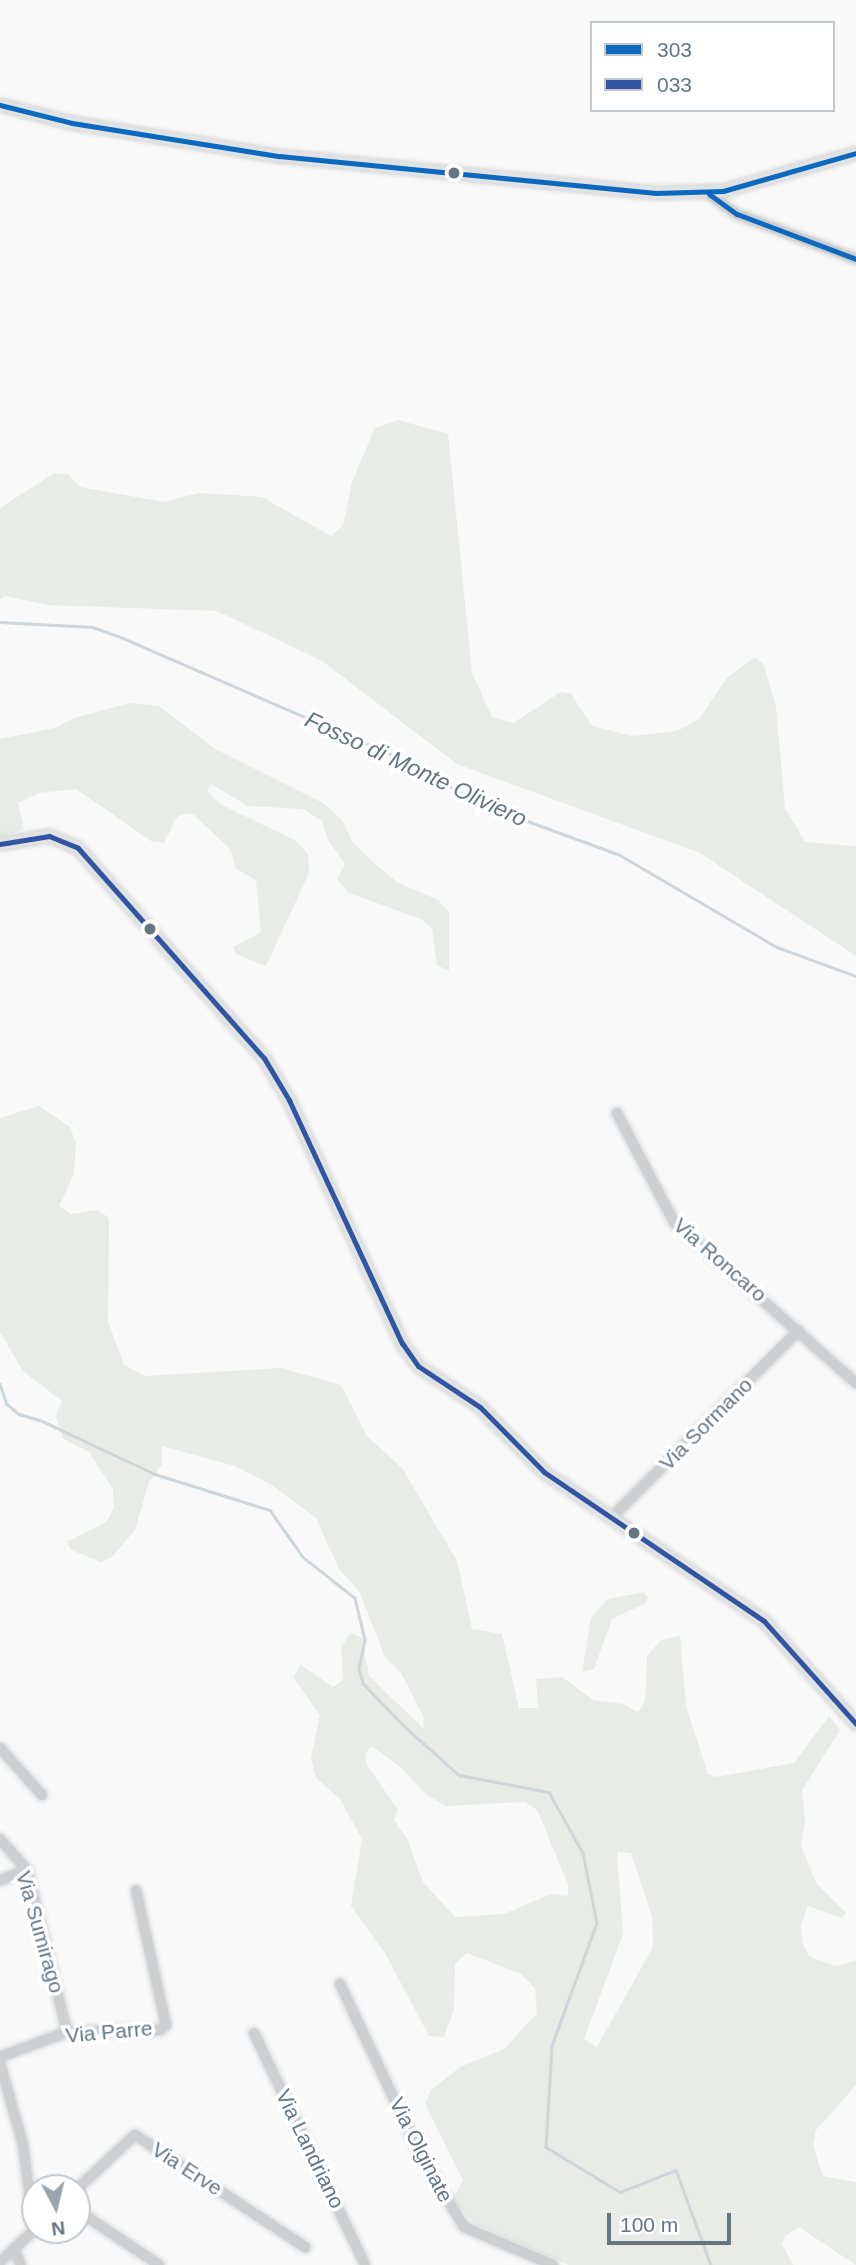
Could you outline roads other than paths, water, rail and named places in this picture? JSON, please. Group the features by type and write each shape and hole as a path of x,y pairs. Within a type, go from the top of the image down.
{"street":[{"path":"0,105 72,123 279,156 656,194 709,194 856,153"},
{"path":"709,194 737,214 856,259"},
{"path":"0,844 53,836 72,843 93,862 275,1074 412,1359 433,1379 480,1407 544,1472 764,1621 856,1724"},
{"name":"Via Roncaro","path":"617,1113 674,1222 856,1383"},
{"name":"Via Sormano","path":"612,1517 799,1330"},
{"path":"0,1748 42,1795"},
{"name":"Via Sumirago","path":"0,1839 27,1870 67,2032"},
{"path":"0,1880 27,1870"},
{"name":"Via Parre","path":"0,2057 67,2032 160,2030 166,2025 136,1890"},
{"name":"Via Olginate","path":"340,1984 421,2156 464,2227 553,2265"},
{"name":"Via Landriano","path":"254,2033 365,2265"},
{"path":"0,2063 23,2145 27,2174"},
{"name":"Via Erve","path":"91,2176 135,2135 305,2247"},
{"path":"91,2219 159,2265"},
{"path":"0,2262 21,2242"},
{"path":"14,2249 21,2265"}],"waterway":[{"name":"Fosso di Monte Oliviero","path":"0,622 93,627 118,636 397,757 481,804 620,855 777,947 856,976"},
{"path":"0,1384 7,1404 19,1414 40,1420 155,1474 270,1510 303,1557 355,1598 365,1640 359,1669 363,1683 404,1726 459,1775 549,1792 583,1853 597,1923 552,2046 546,2147 620,2192 676,2170 711,2265"}]}
